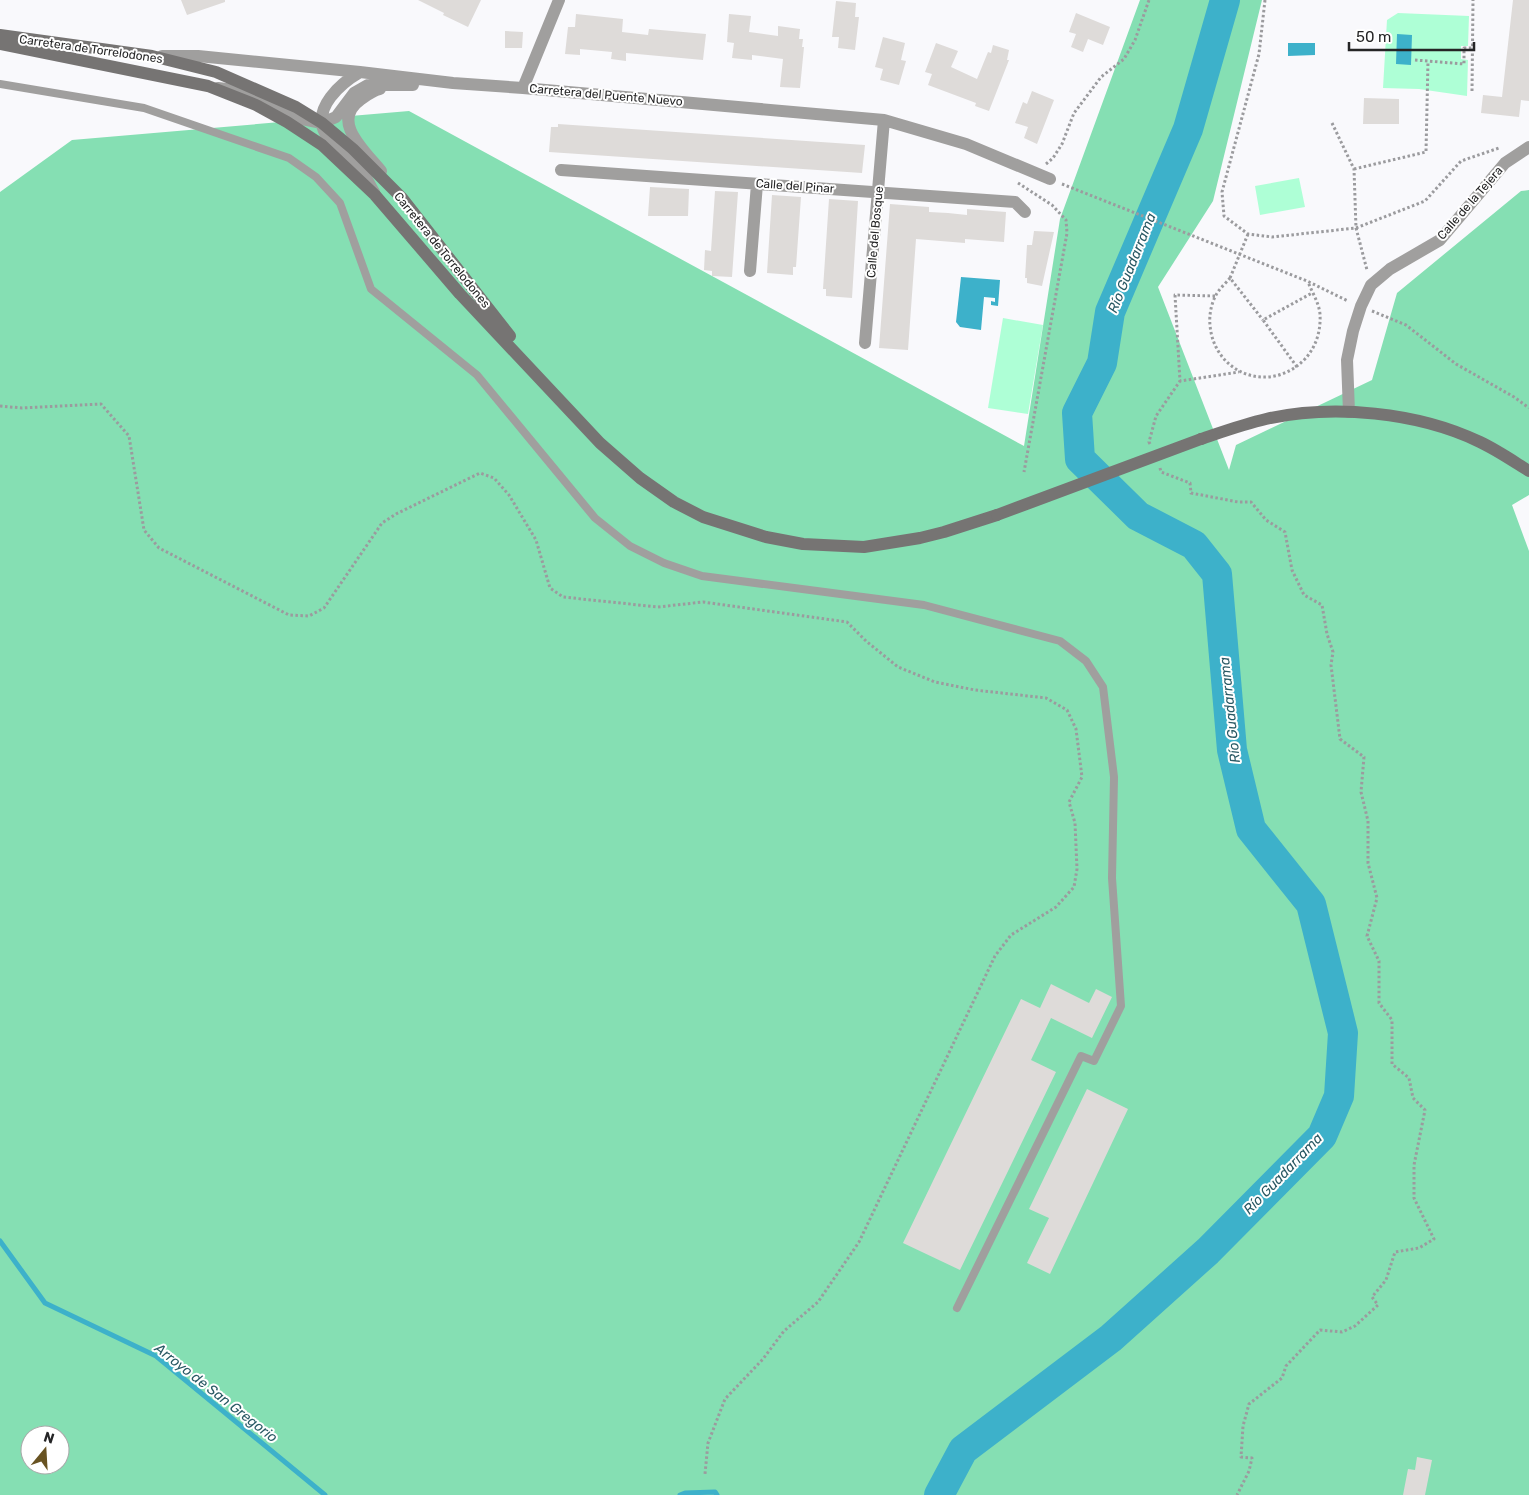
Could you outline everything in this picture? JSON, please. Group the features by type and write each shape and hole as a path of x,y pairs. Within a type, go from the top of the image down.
{"main road":[{"name":"Carretera de Torrelodones","path":"0,35 152,56 216,72 274,96 322,123 353,149 402,198 554,393"},
{"name":"Carretera de Torrelodones","path":"0,44 208,86 256,105 287,122 322,145 375,194 460,294 585,428 616,458 674,502 703,517 766,537 803,544 864,547 920,538 944,532 1201,439 1267,418 1308,412 1349,412"},
{"path":"1349,412 1402,417 1438,426 1480,442 1529,471"}],"street":[{"path":"522,88 559,0"},
{"name":"Carretera del Puente Nuevo","path":"152,56 198,56 453,83 884,120 966,144 1050,179"},
{"path":"360,72 346,80 330,98 324,110 322,123 325,134 363,173 375,194"},
{"path":"208,86 242,91 302,119 322,123 336,117 354,92 368,85 393,86 453,83"},
{"path":"393,86 373,91 353,105 347,120 350,131 402,198"},
{"name":"Calle del Bosque","path":"865,343 884,120"},
{"name":"Calle de la Tejera","path":"1349,412 1347,360 1361,306 1371,285 1390,269 1440,240 1505,163 1529,147"},
{"name":"Calle del Pinar","path":"561,170 1015,202 1025,212"},
{"path":"750,271 757,184"}],"lane":[{"path":"0,84 144,108 289,158 316,177 340,203 371,289 477,375 595,518 630,546 664,563 702,576 924,605 1060,642 1086,661 1103,687 1114,777 1112,878 1121,1006 1094,1061 1081,1056 957,1308"}],"path":[{"path":"1037,173 1053,158 1062,144 1074,114 1102,77 1124,59 1135,40 1149,0"},
{"path":"1265,0 1258,54 1222,192 1224,216 1248,234 1272,237 1356,228 1426,201 1461,160 1502,148"},
{"path":"1472,91 1473,0"},
{"path":"1414,60 1464,64 1464,48 1472,48"},
{"path":"1354,169 1426,152 1428,61"},
{"path":"1332,123 1354,169 1356,228 1371,285"},
{"path":"1050,179 1307,281 1406,325 1456,364 1514,397 1529,408"},
{"path":"1015,180 1052,205 1066,220 1067,233 1024,472"},
{"path":"1248,234 1230,278 1215,296 1209,316 1211,337 1220,356 1239,372 1256,377 1278,376 1297,367 1311,352 1319,333 1320,312 1307,281"},
{"path":"1230,278 1297,367"},
{"path":"1263,320 1312,293"},
{"path":"1152,449 1150,442 1156,416 1180,381 1175,295 1215,296"},
{"path":"1180,381 1239,372"},
{"path":"0,406 22,408 101,404 129,436 144,530 160,548 289,615 309,616 324,608 382,523 396,514 480,473 494,478 509,496 536,540 550,588 563,597 658,607 703,602 847,622 866,641 898,667 935,682 975,690 1046,698 1067,710 1076,729 1082,777 1069,802 1075,823 1078,869 1074,887 1056,907 1011,935 995,956 859,1242 818,1302 784,1332 763,1359 725,1399 708,1443 704,1474"},
{"path":"1158,464 1161,472 1190,483 1191,493 1238,502 1251,502 1266,520 1285,532 1292,570 1304,595 1322,605 1327,634 1333,652 1331,665 1340,739 1364,757 1361,792 1368,821 1368,863 1376,898 1367,936 1380,961 1379,1003 1392,1020 1392,1064 1409,1078 1413,1098 1425,1110 1414,1165 1414,1198 1434,1239 1419,1248 1395,1252 1386,1280 1372,1297 1378,1305 1355,1326 1342,1332 1320,1330 1286,1366 1282,1378 1249,1404 1243,1426 1241,1457 1252,1458 1249,1471 1237,1495"}],"green space":[{"path":"1140,0 1262,0 1213,201 1158,287 1229,470 1236,445 1372,380 1397,293 1521,191 1529,190 1529,495 1512,505 1529,551 1529,1495 0,1495 0,192 72,140 409,111 1024,446 1060,219"},
{"path":"1398,13 1469,16 1468,46 1461,46 1461,59 1468,60 1467,96 1419,89 1383,88 1387,20"},
{"path":"1299,178 1305,207 1260,215 1255,186"},
{"path":"1003,318 1043,325 1028,414 988,408"}],"water":[{"path":"1397,34 1412,35 1411,65 1396,64"},
{"path":"1288,43 1315,43 1315,55 1288,56"},
{"path":"961,277 1000,280 998,306 991,305 991,301 995,302 995,298 984,297 981,330 960,327 956,322"}],"building":[{"path":"181,0 225,0 225,2 187,15"},
{"path":"418,0 481,0 468,27"},
{"path":"1513,0 1529,0 1529,101 1521,100 1519,117 1481,113 1483,95 1502,97"},
{"path":"836,1 856,3 855,17 859,17 855,50 838,48 839,37 832,37"},
{"path":"1076,13 1110,27 1103,45 1088,39 1083,52 1071,47 1076,34 1069,32"},
{"path":"576,14 623,19 622,32 648,35 649,29 706,34 703,60 626,53 626,61 611,59 612,52 580,49 580,55 565,54 568,27 575,27"},
{"path":"729,14 751,16 749,32 778,36 778,26 800,29 799,39 803,39 802,47 804,47 800,88 780,87 783,59 752,55 752,60 732,58 734,43 727,42"},
{"path":"505,31 523,32 522,48 505,48"},
{"path":"883,37 905,43 901,60 906,61 899,85 880,80 883,69 875,67"},
{"path":"936,43 958,51 951,67 977,79 988,52 991,53 993,45 1009,50 1007,60 1009,60 989,111 975,106 976,103 928,85 932,74 925,72"},
{"path":"1032,91 1054,100 1037,144 1024,138 1028,127 1015,123 1023,102 1027,104"},
{"path":"1364,98 1399,99 1399,124 1363,124"},
{"path":"558,124 865,145 862,173 549,152 551,127 558,127"},
{"path":"650,187 689,189 688,216 648,216"},
{"path":"715,191 738,192 732,277 712,276 712,271 704,270 705,250 711,251"},
{"path":"772,195 801,197 796,267 793,267 793,275 767,273"},
{"path":"829,199 858,201 852,298 826,296 826,289 823,289"},
{"path":"890,204 929,207 929,212 967,215 967,209 1006,212 1004,242 965,239 965,243 916,239 908,350 879,348"},
{"path":"1034,231 1054,232 1042,286 1027,283 1027,278 1025,278 1027,245 1032,245"},
{"path":"1051,984 1089,1003 1096,989 1112,997 1092,1038 1051,1018 1031,1060 1056,1072 960,1270 903,1243 1021,999 1040,1008"},
{"path":"1087,1089 1128,1109 1050,1274 1027,1263 1049,1218 1029,1209"},
{"path":"1417,1457 1432,1460 1425,1495 1403,1495 1408,1469 1415,1470"}],"waterway":[{"name":"Río Guadarrama","path":"939,1495 963,1450 1111,1338 1208,1251 1322,1136 1339,1096 1343,1033 1311,904 1251,829 1232,750 1217,574 1194,545 1138,516 1080,459 1077,413 1102,363 1110,312 1188,129 1225,0"},
{"name":"Arroyo de San Gregorio","path":"0,1241 45,1303 156,1356 325,1495"},
{"name":"Arroyo de San Gregorio","path":"680,1495 685,1493 715,1492 717,1495"}]}
